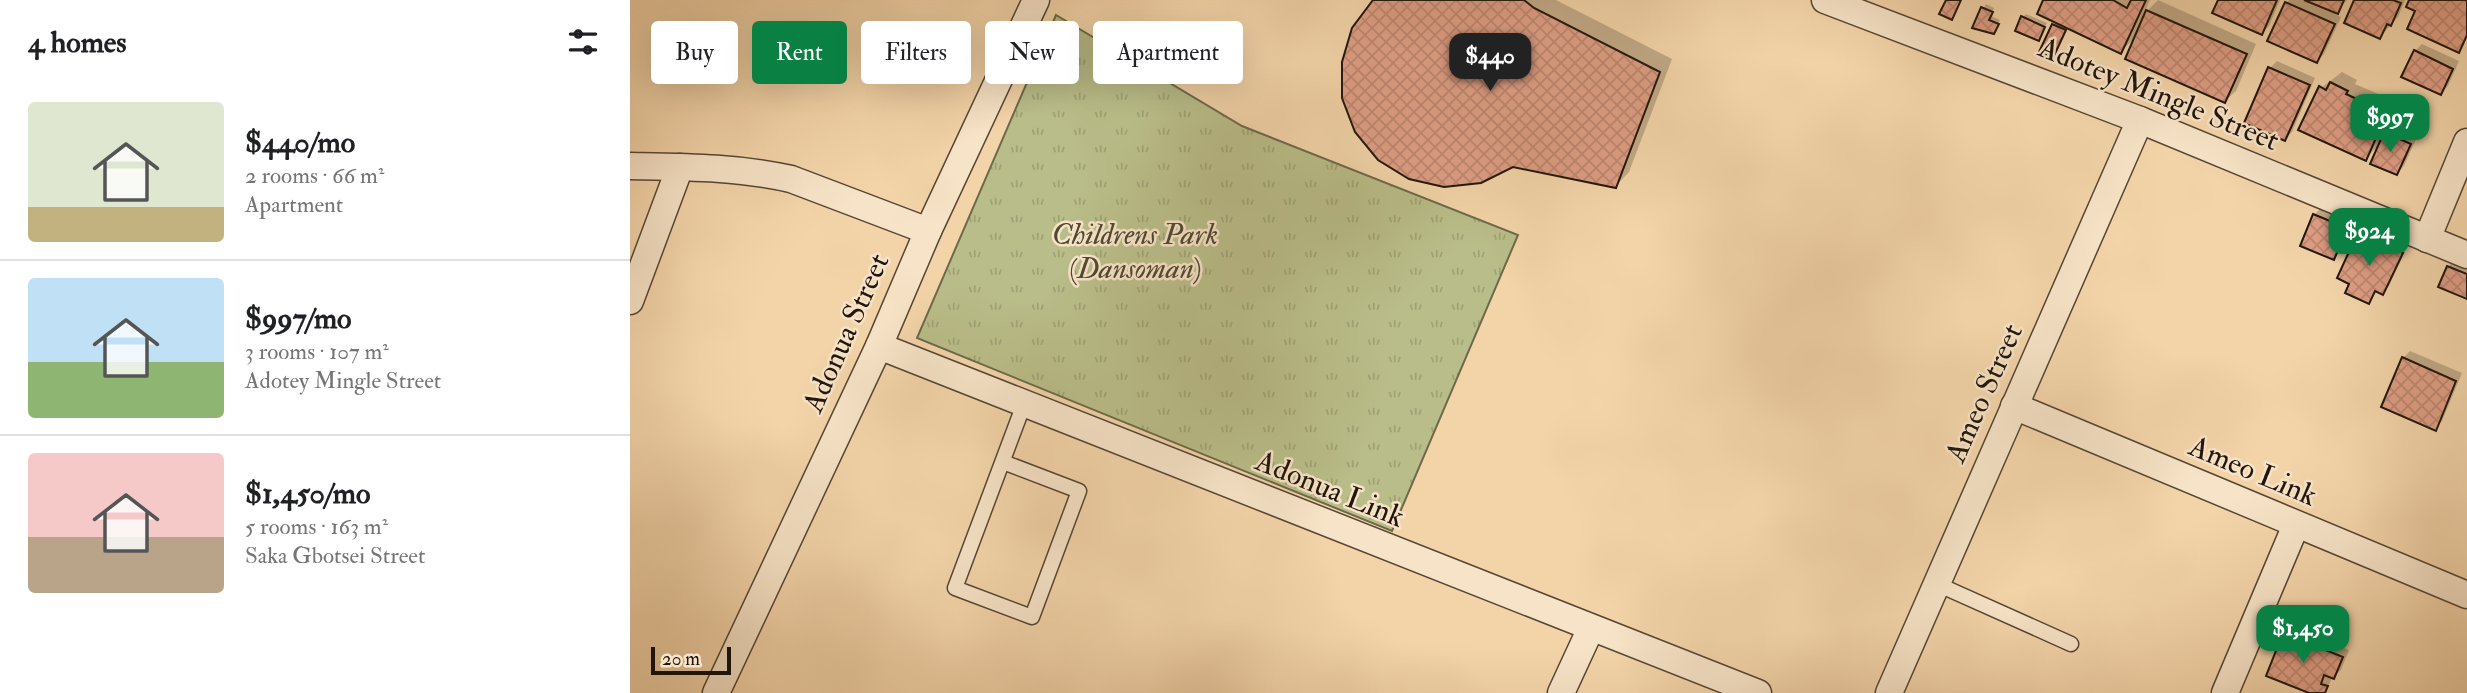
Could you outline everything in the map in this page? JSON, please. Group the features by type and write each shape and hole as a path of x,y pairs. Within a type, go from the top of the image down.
{"street":[{"name":"Adonua Street","path":"716,693 879,346 928,231 1036,0"},
{"name":"Adotey Mingle Street","path":"1825,0 2140,120 2467,254"},
{"name":"Ameo Street","path":"1889,693 2140,120"},
{"path":"2427,239 2467,142"},
{"path":"630,166 737,170 791,179 928,231"},
{"path":"630,300 680,167"},
{"name":"Adonua Link","path":"879,346 1758,693"},
{"name":"Ameo Link","path":"2014,406 2467,595"},
{"path":"2225,693 2296,525"},
{"path":"1561,693 1591,628"}],"lane":[{"path":"1003,461 1079,491 1032,617 955,588 1024,404"},
{"path":"1937,584 2071,644"}],"green space":[{"name":"Childrens Park (Dansoman)","path":"1056,15 1066,21 1053,21"},
{"name":"Childrens Park (Dansoman)","path":"1079,29 1093,37 1093,84 1172,84 1242,126 1518,235 1392,531 917,338 1026,84 1079,84"}],"building":[{"path":"1373,0 1524,0 1534,8 1660,72 1616,188 1513,167 1481,183 1444,187 1409,179 1378,160 1355,132 1342,98 1342,62 1352,28"},
{"path":"1946,0 1961,0 1952,20 1939,14"},
{"path":"2043,0 2113,0 2127,8 2131,0 2146,0 2121,54 2037,14"},
{"path":"2218,0 2277,0 2262,35 2212,13"},
{"path":"2304,0 2344,0 2338,14"},
{"path":"2354,0 2393,0 2401,3 2391,26 2387,24 2380,39 2344,23"},
{"path":"2409,0 2467,0 2467,35 2459,53 2407,29 2415,11 2406,7"},
{"path":"2285,2 2335,24 2317,63 2267,41"},
{"path":"1981,7 1993,12 1989,20 1999,24 1994,34 1972,28"},
{"path":"2146,10 2247,54 2225,103 2125,59"},
{"path":"2021,16 2045,27 2039,41 2015,31"},
{"path":"2052,24 2066,30 2053,58 2039,52"},
{"path":"2414,50 2453,69 2441,95 2401,77"},
{"path":"2268,67 2310,85 2285,141 2244,123"},
{"path":"2330,82 2348,91 2346,94 2387,113 2366,161 2298,130 2319,86 2326,90"},
{"path":"2384,132 2411,144 2397,175 2370,164"},
{"path":"2313,214 2347,228 2334,260 2300,246"},
{"path":"2358,232 2403,253 2383,295 2375,291 2369,304 2345,293 2349,284 2337,278"},
{"path":"2447,266 2467,274 2467,299 2438,287"},
{"path":"2402,357 2456,381 2436,431 2381,407"},
{"path":"2283,633 2343,657 2334,679 2324,675 2321,684 2328,686 2325,693 2309,693 2266,676"}]}
